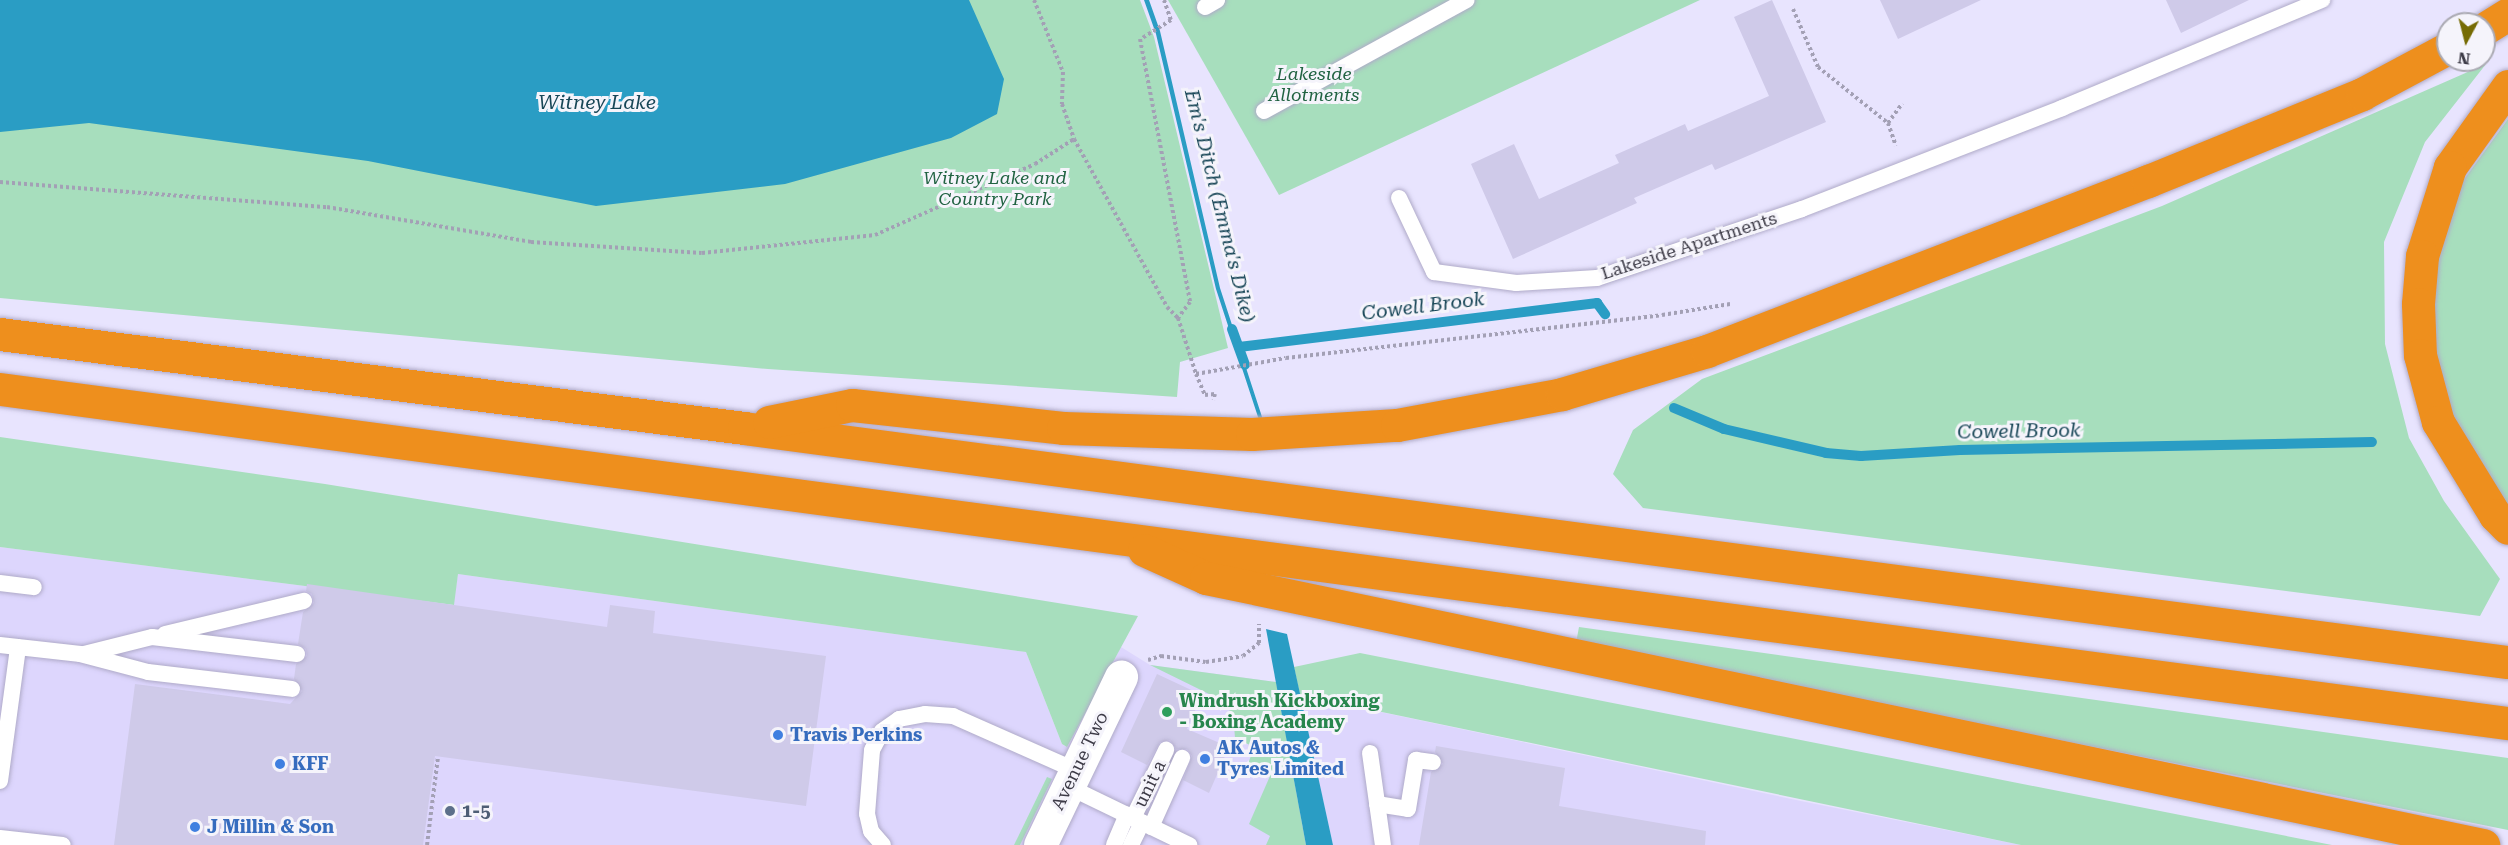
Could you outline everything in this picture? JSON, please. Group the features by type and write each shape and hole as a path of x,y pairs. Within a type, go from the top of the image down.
{"highway":[{"path":"744,428 852,405 1063,428 1252,434 1396,425 1563,394 1707,351 2148,181 2362,94 2436,54"},
{"path":"2508,87 2450,167 2422,256 2418,304 2420,355 2438,422 2495,515 2508,528"},
{"path":"0,334 744,428 2508,662"},
{"path":"0,389 1110,535 2508,723"},
{"path":"1110,535 1206,578 2483,845"}],"street":[{"name":"Avenue Two","path":"1040,845 1071,778 1132,673"}],"lane":[{"path":"1264,111 1467,0"},
{"name":"Lakeside Apartments","path":"1399,198 1434,272 1516,283 1597,278 1802,209 1945,154 2322,0"},
{"path":"0,583 34,586"},
{"path":"80,654 304,602"},
{"path":"152,637 297,654"},
{"path":"0,645 80,654 148,672 292,689"},
{"path":"0,781 18,647"},
{"path":"883,845 871,831 867,814 871,760 882,731 899,720 925,714 953,716 1071,778 1138,821 1189,845"},
{"name":"unit a","path":"1138,821 1166,750"},
{"path":"1370,753 1383,845"},
{"path":"1114,845 1138,821 1182,758"},
{"path":"1377,804 1408,809 1416,760 1433,762"},
{"path":"1131,845 1138,821"},
{"path":"0,837 63,845"}],"path":[{"path":"1034,0 1063,72 1062,104 1074,139 1167,307 1178,318 1205,395 1215,394 1209,410"},
{"path":"1164,0 1171,20 1140,39 1190,302 1178,318"},
{"path":"1793,9 1818,67 1888,123 1897,149"},
{"path":"1888,123 1902,104"},
{"path":"0,182 327,207 531,242 702,254 875,235 1035,164 1074,139"},
{"path":"1196,374 1286,358 1662,315 1733,303"},
{"path":"1132,673 1148,660 1161,656 1206,662 1243,656 1259,643 1259,624"},
{"path":"427,845 438,757"}],"shaded area":[{"path":"0,547 453,605 458,574 1026,652 1062,744 1067,747 1121,647 1150,665 1276,682 1306,845 0,845"},
{"path":"1300,695 1801,801 2021,845 1333,845"}],"green space":[{"name":"Witney Lake and Country Park","path":"0,0 1140,0 1154,37 1228,348 1180,362 1177,397 768,369 0,298"},
{"name":"Lakeside Allotments","path":"1168,0 1700,0 1279,195"},
{"path":"2468,72 2480,72 2425,142 2384,242 2385,344 2409,438 2444,501 2500,579 2480,616 1643,508 1613,474 1633,430 1702,379 2162,206"},
{"path":"2508,119 2508,517 2456,430 2436,366 2433,268 2460,185"},
{"path":"0,437 325,484 1138,616 1067,747 1062,744 1026,652 458,574 454,605 0,547"},
{"path":"1579,627 2508,758 2508,830 1576,643"},
{"path":"1360,653 2332,845 2021,845 1300,695 1294,667"},
{"path":"1150,665 1276,682 1306,845 1266,845 1270,836 1249,824 1270,776 1247,767 1254,747 1235,738 1233,712 1207,700 1209,694"},
{"path":"1047,777 1052,779 1020,845 1014,845"}],"water":[{"name":"Witney Lake","path":"0,0 969,0 1004,79 997,114 951,138 785,184 596,206 368,161 89,123 0,132"},
{"path":"1144,0 1149,0 1160,31 1220,288 1263,420 1259,420 1216,289 1156,34"},
{"path":"1266,629 1287,634 1333,845 1306,845"}],"building":[{"path":"1772,0 1826,122 1715,170 1712,164 1634,198 1637,203 1513,259 1471,164 1514,144 1539,199 1619,163 1615,155 1685,124 1688,131 1769,96 1734,17"},
{"path":"1880,0 1981,0 1898,39"},
{"path":"2166,0 2249,0 2181,33"},
{"path":"307,584 607,627 610,605 655,611 653,633 826,656 806,806 435,756 423,845 114,845 135,684 290,704 302,691 294,679 296,664 307,656 306,649 298,644 303,612 314,603 312,594 306,591"},
{"name":"Windrush Kickboxing - Boxing Academy","path":"1157,674 1202,695 1187,729 1229,747 1209,793 1183,780 1192,756 1187,749 1176,749 1170,740 1160,742 1147,765 1121,752"},
{"path":"1436,746 1565,768 1559,806 1706,831 1705,845 1419,845 1431,772 1443,764 1435,752"}],"waterway":[{"name":"Cowell Brook","path":"1239,347 1597,303 1605,314"},
{"name":"Em's Ditch (Emma's Dike)","path":"1232,329 1245,365"},
{"name":"Cowell Brook","path":"1674,408 1724,429 1826,453 1861,456 1960,450 2372,442"}],"place":[{"name":"Windrush Kickboxing - Boxing Academy","path":"1167,712"},
{"name":"Travis Perkins","path":"778,735"},
{"name":"AK Autos & Tyres Limited","path":"1205,759"},
{"name":"KFF","path":"280,764"},
{"name":"1-5","path":"450,811"},
{"name":"J Millin & Son","path":"195,827"}]}
